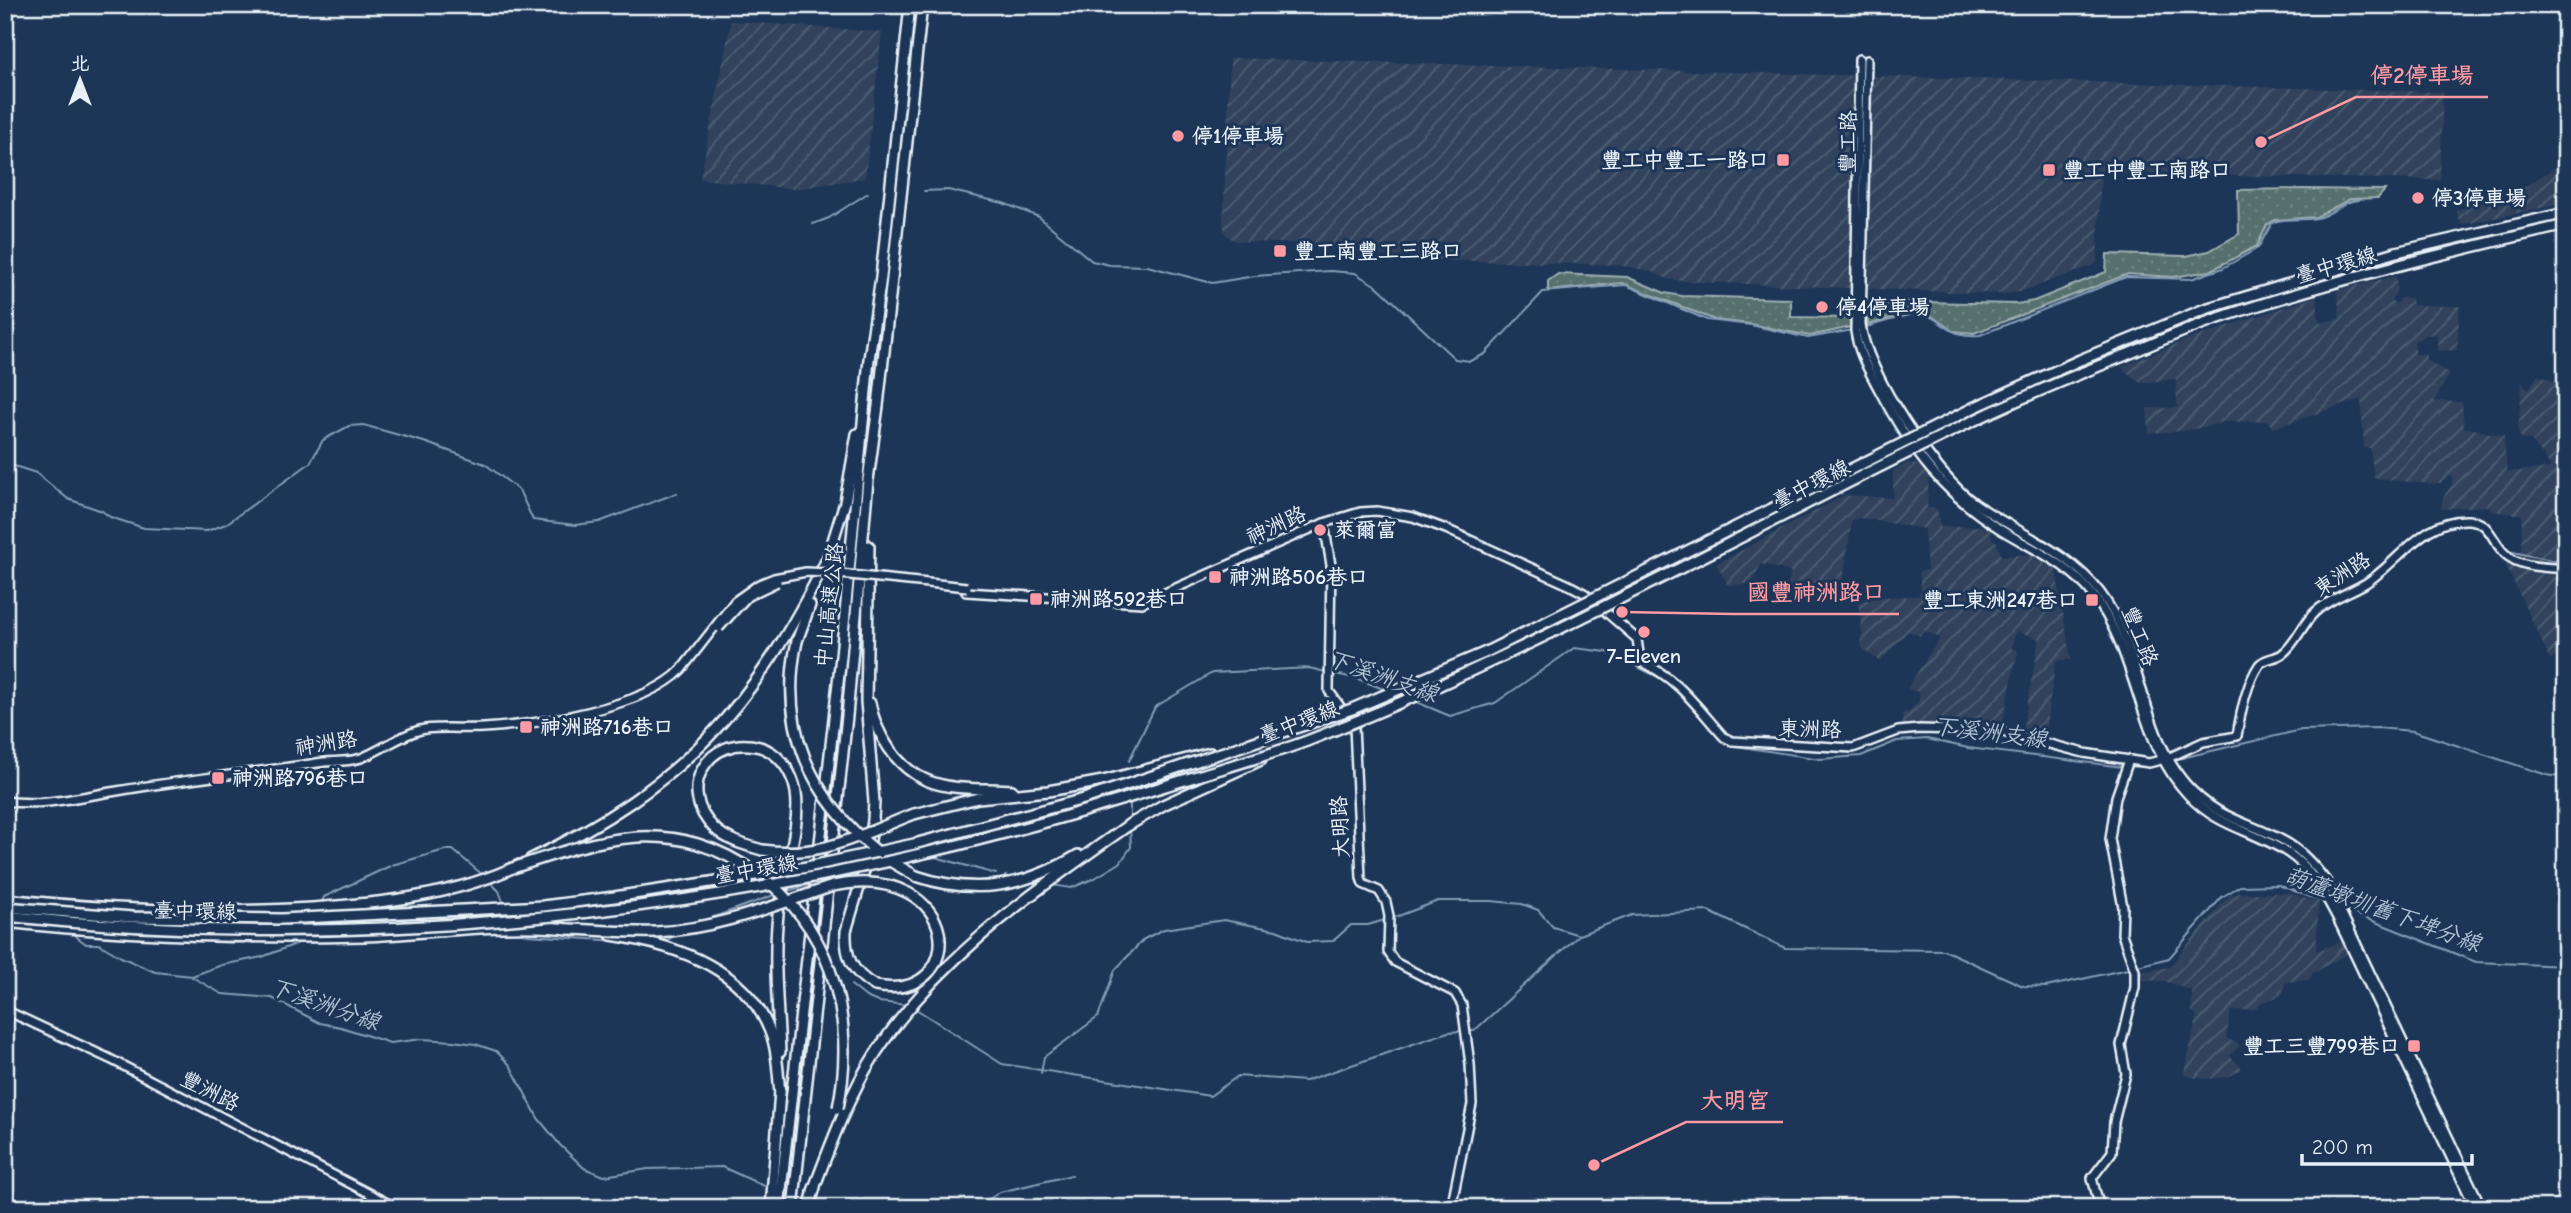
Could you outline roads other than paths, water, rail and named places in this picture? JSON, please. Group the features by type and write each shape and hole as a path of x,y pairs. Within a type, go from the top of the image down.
{"highway":[{"name":"中山高速公路","path":"779,1208 778,1182 841,656 869,359 883,264 910,5"},
{"name":"中山高速公路","path":"793,1208 849,690 868,480 922,5"},
{"name":"臺中環線","path":"5,907 132,917 282,919 543,906 807,867 914,845 1084,799 1352,709 1484,653 1973,408 2080,360 2205,309 2396,251 2566,213"},
{"name":"臺中環線","path":"5,916 169,929 309,930 391,928 546,917 680,900 915,857 1088,811 1303,742 1586,618 1978,419 2209,321 2460,249 2566,225"},
{"path":"869,359 850,476 828,557 797,641 792,671 792,705 797,734 808,769 817,787 845,824 880,854 907,871 948,885 1003,885 1041,874 1163,805 1303,742"},
{"path":"5,922 140,933 272,936 365,936 527,927 656,932 733,919 833,886 849,883 883,883 903,890 926,905 939,928 939,953 934,964 920,979 900,988 875,986 864,980 850,965 847,955 846,931 867,861 874,802 866,701 868,480"},
{"path":"513,868 606,819 651,790 685,762 718,729 746,695 787,636 828,557"},
{"path":"867,677 871,707 887,747 902,763 926,780 958,787 1018,790 1103,782"},
{"path":"771,1207 778,1182 780,1093 777,916 797,816 797,792 786,767 766,749 750,744 734,745 709,759 697,781 698,803 712,827 739,844 786,853 806,852 836,845 949,803 1103,782 1291,729"},
{"path":"809,1208 842,1107 883,1042 911,1005 939,976 1031,894 1133,822"},
{"path":"5,899 67,906 181,911 278,910 396,901 462,886 611,838 653,836 714,850 746,865 790,903 806,923 833,975 841,1006 845,1045 842,1107"},
{"path":"570,929 653,942 714,966 737,983 758,1008 773,1041 780,1093"}],"street":[{"name":"豐工路","path":"1863,60 1858,328 1875,369 1909,428 1958,491 2066,558 2100,593 2123,635 2165,759 2186,784 2222,815 2285,842 2315,866 2482,1208"},
{"name":"神洲路","path":"5,801 34,804 65,802 116,791 355,760 423,730 521,724 583,713 654,690 666,683 681,670 735,601 759,584 774,578 806,572 830,573 1006,593 1142,603 1324,523 1360,512 1389,512 1413,517 1466,537 1584,593 1637,639 1640,661"},
{"name":"東洲路","path":"1640,661 1676,682 1724,737 1741,743 1853,748 1898,731 1999,731 2084,753 2149,763 2203,742 2237,736 2246,698 2257,668 2262,662 2282,654 2308,619 2320,608 2368,581 2432,528 2458,520 2478,522 2489,529 2502,551 2512,559 2527,565 2566,569"},
{"name":"大明路","path":"1324,523 1331,565 1329,691 1354,726 1361,878 1363,884 1379,891 1386,902 1389,916 1388,953 1395,962 1455,993 1462,1005 1472,1104 1451,1208"},
{"path":"2100,1208 2092,1178 2096,1169 2106,1162 2112,1152 2113,1122 2126,1078 2121,1045 2135,992 2134,968 2123,934 2123,906 2110,839 2116,797 2129,760"},
{"name":"豐工路","path":"2340,916 2475,1208"},
{"name":"豐洲路","path":"5,1010 110,1059 397,1208"}],"waterway":[{"path":"924,191 948,190 1003,203 1039,217 1092,261 1110,265 1147,266 1212,283 1255,276 1330,271 1355,273 1378,287 1455,359 1470,361 1485,354 1543,292 1626,285 1707,320 1751,325 1808,338 1853,330"},
{"path":"813,224 829,218 868,193"},
{"path":"1866,327 1919,312 1959,333 1980,335 2126,277 2191,279 2223,268 2258,248 2272,223 2317,218 2348,202 2359,200"},
{"path":"5,463 36,473 68,499 102,511 110,517 144,528 207,531 226,524 310,463 323,440 349,426 363,425 424,442 485,464 519,490 533,520 575,525 599,522 677,493"},
{"path":"2455,517 2474,516 2481,519 2493,529 2508,551 2566,563"},
{"path":"2427,526 2446,520"},
{"name":"下溪洲支線","path":"1414,701 1450,716 1495,703 1574,648 1607,652 1666,681"},
{"name":"下溪洲支線","path":"1129,761 1155,707 1212,673 1309,668 1326,672"},
{"name":"下溪洲支線","path":"1331,673 1358,679 1386,690"},
{"name":"下溪洲支線","path":"1671,684 1703,718"},
{"name":"下溪洲支線","path":"2173,760 2301,730 2377,728 2413,731 2547,775 2566,778"},
{"name":"下溪洲支線","path":"1724,740 1729,745 1820,759 1861,756 1897,741 1927,739 1968,748 2123,767"},
{"name":"下溪洲支線","path":"2128,767 2147,766"},
{"name":"下溪洲支線","path":"1130,800 1130,818"},
{"name":"下溪洲支線","path":"1052,885 1071,888 1120,863 1131,847 1130,827"},
{"name":"下溪洲支線","path":"321,904 324,897 392,865 445,850 453,850 484,876"},
{"name":"下溪洲支線","path":"905,862 935,857 996,874"},
{"name":"下溪洲支線","path":"835,877 851,873"},
{"name":"下溪洲支線","path":"1005,876 1012,878"},
{"name":"下溪洲支線","path":"488,880 499,891 504,904"},
{"name":"下溪洲支線","path":"1027,882 1039,884"},
{"name":"下溪洲支線","path":"787,891 810,885"},
{"name":"葫蘆墩圳舊下埤分線","path":"2138,966 2169,958 2222,897 2240,886 2278,885 2324,902"},
{"name":"下溪洲支線","path":"700,922 777,894"},
{"name":"葫蘆墩圳舊下埤分線","path":"1393,918 1438,901 1491,901 1522,904 1538,910 1553,927 1579,935 1632,915 1708,911 1785,948 1944,950 2023,986 2046,987 2132,968"},
{"name":"葫蘆墩圳舊下埤分線","path":"2343,909 2476,962 2566,966"},
{"name":"葫蘆墩圳舊下埤分線","path":"1041,1073 1044,1057 1098,1017 1115,970 1144,939 1164,929 1224,920 1276,930 1307,942 1333,941 1351,925 1368,925 1388,919"},
{"name":"下溪洲支線","path":"518,930 527,935 619,941"},
{"name":"下溪洲支線","path":"73,931 86,944 99,944 155,972 192,976 222,965 262,957 301,942"},
{"name":"下溪洲支線","path":"663,943 674,936"},
{"path":"1470,1031 1474,1031 1578,936"},
{"name":"下溪洲分線","path":"192,977 222,994 272,998 320,1023 390,1043 422,1039 453,1041 496,1051 510,1065 538,1118 560,1145 584,1168 604,1176 648,1169 722,1167 769,1188"},
{"path":"851,985 866,997 878,1002 908,1005"},
{"path":"916,1009 1002,1064 1210,1096 1238,1076 1305,1081 1448,1032 1464,1031"},
{"path":"975,1208 1000,1192 1072,1175"},
{"path":"5,1200 20,1208"}],"place":[{"name":"停1停車場","path":"1178,136"},
{"name":"停2停車場","path":"2261,142"},
{"name":"豐工中豐工一路口","path":"1783,160"},
{"name":"豐工中豐工南路口","path":"2049,170"},
{"name":"停3停車場","path":"2418,198"},
{"name":"豐工南豐工三路口","path":"1280,251"},
{"name":"停4停車場","path":"1822,307"},
{"name":"萊爾富","path":"1320,530"},
{"name":"神洲路506巷口","path":"1215,577"},
{"name":"神洲路592巷口","path":"1036,599"},
{"name":"豐工東洲247巷口","path":"2092,600"},
{"name":"國豐神洲路口","path":"1622,612"},
{"name":"7-Eleven","path":"1644,632"},
{"name":"神洲路716巷口","path":"526,727"},
{"name":"神洲路796巷口","path":"218,778"},
{"name":"豐工三豐799巷口","path":"2414,1046"},
{"name":"大明宮","path":"1594,1165"}]}
